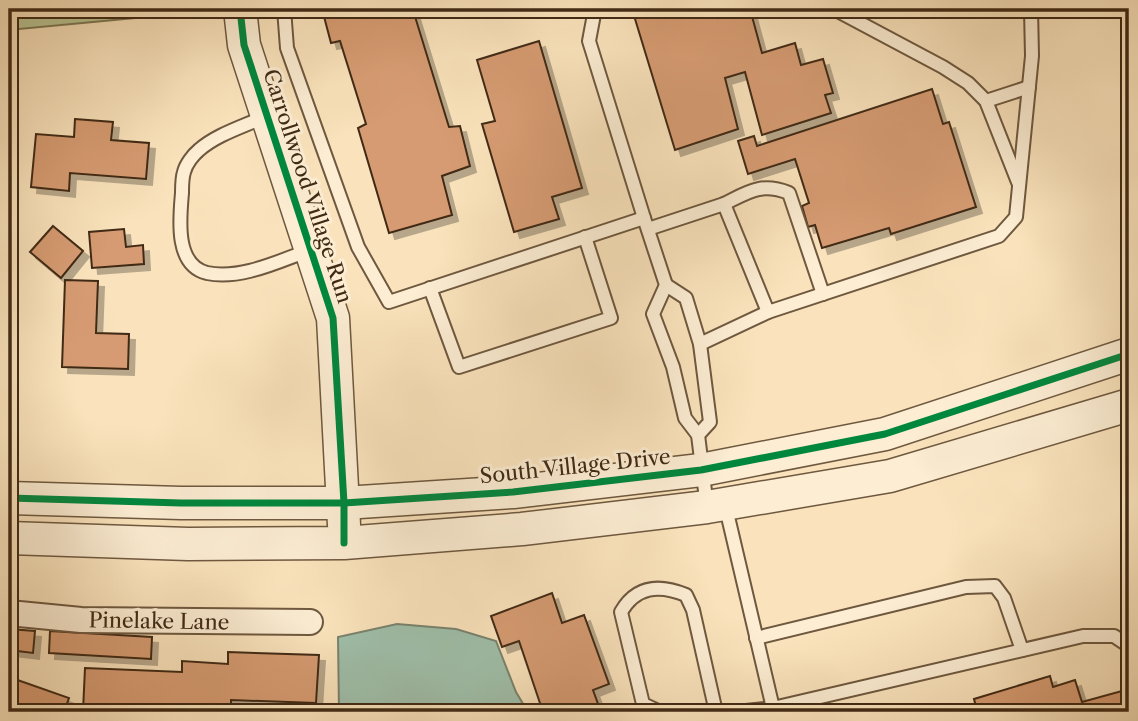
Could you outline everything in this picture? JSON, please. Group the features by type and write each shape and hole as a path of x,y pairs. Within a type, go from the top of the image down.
{"street":[{"name":"Carrollwood Village Run","path":"240,9 244,45 333,318 344,543"},
{"name":"South Village Drive","path":"9,498 181,503 344,503 513,492 701,470 885,434 1129,354"},
{"path":"9,538 188,544 344,543 522,529 716,505 890,476 1129,405"},
{"name":"Pinelake Lane","path":"9,613 81,620 310,622"}],"lane":[{"path":"284,9 287,47 358,247 389,302 585,237 724,204 757,188 789,193 824,294"},
{"path":"595,9 589,41 646,223 666,285 686,298 700,344 710,422 698,435"},
{"path":"834,9 968,83 986,101 1019,186"},
{"path":"700,344 768,312 999,236 1016,217 1030,87 1033,32 1031,9"},
{"path":"986,101 1030,87"},
{"path":"267,116 200,149 189,162 183,173 179,223 182,244 191,263 203,272 217,274 260,267 310,250"},
{"path":"724,204 768,312"},
{"path":"430,288 459,367 611,318 585,237"},
{"path":"666,285 653,314 673,367 685,418 698,435 701,470 716,505 756,638 773,709"},
{"path":"756,638 966,587 995,586 1004,598 1022,650"},
{"path":"660,712 643,704 621,612 629,598 648,589 670,588 686,595 693,610 716,712"},
{"path":"736,712 773,709 1083,636 1114,636 1129,646"}],"shaded area":[{"path":"9,9 177,9 177,14 9,30"},
{"path":"397,624 456,629 496,641 516,692 528,712 339,712 338,637"}],"building":[{"path":"322,9 413,10 449,127 460,126 470,166 442,176 452,215 389,233 358,128 366,124 340,41 331,43"},
{"path":"632,9 690,9 692,16 715,9 718,18 750,9 762,53 795,43 801,65 823,59 833,93 825,95 831,113 762,135 745,72 725,78 738,129 675,150"},
{"path":"539,41 582,188 552,197 559,219 514,232 482,124 495,121 477,60"},
{"path":"932,89 943,124 949,122 976,207 891,234 889,228 822,248 815,225 808,227 802,206 809,203 795,159 748,174 738,141 754,136 757,146"},
{"path":"75,119 113,122 111,140 149,143 146,179 70,173 69,191 31,187 36,134 74,137"},
{"path":"53,226 83,251 61,278 30,252"},
{"path":"124,229 126,247 143,245 144,264 92,268 89,232"},
{"path":"65,280 98,281 96,333 129,334 128,369 62,367"},
{"path":"552,593 562,623 584,615 609,684 593,690 601,712 543,712 519,641 502,647 491,616"},
{"path":"9,629 35,631 33,653 9,650"},
{"path":"50,631 152,637 151,659 49,653"},
{"path":"228,652 319,655 316,703 231,700 231,711 185,708 185,712 83,711 85,668 182,672 182,661 228,664"},
{"path":"1050,676 1053,687 1075,680 1082,702 1129,689 1129,712 974,712 977,711 974,699"},
{"path":"9,677 69,698 64,712 9,712"}],"cycle path":[{"path":"240,9 244,45 333,318 344,543"},
{"path":"9,498 181,503 344,503 513,492 701,470 885,434 1129,354"}]}
